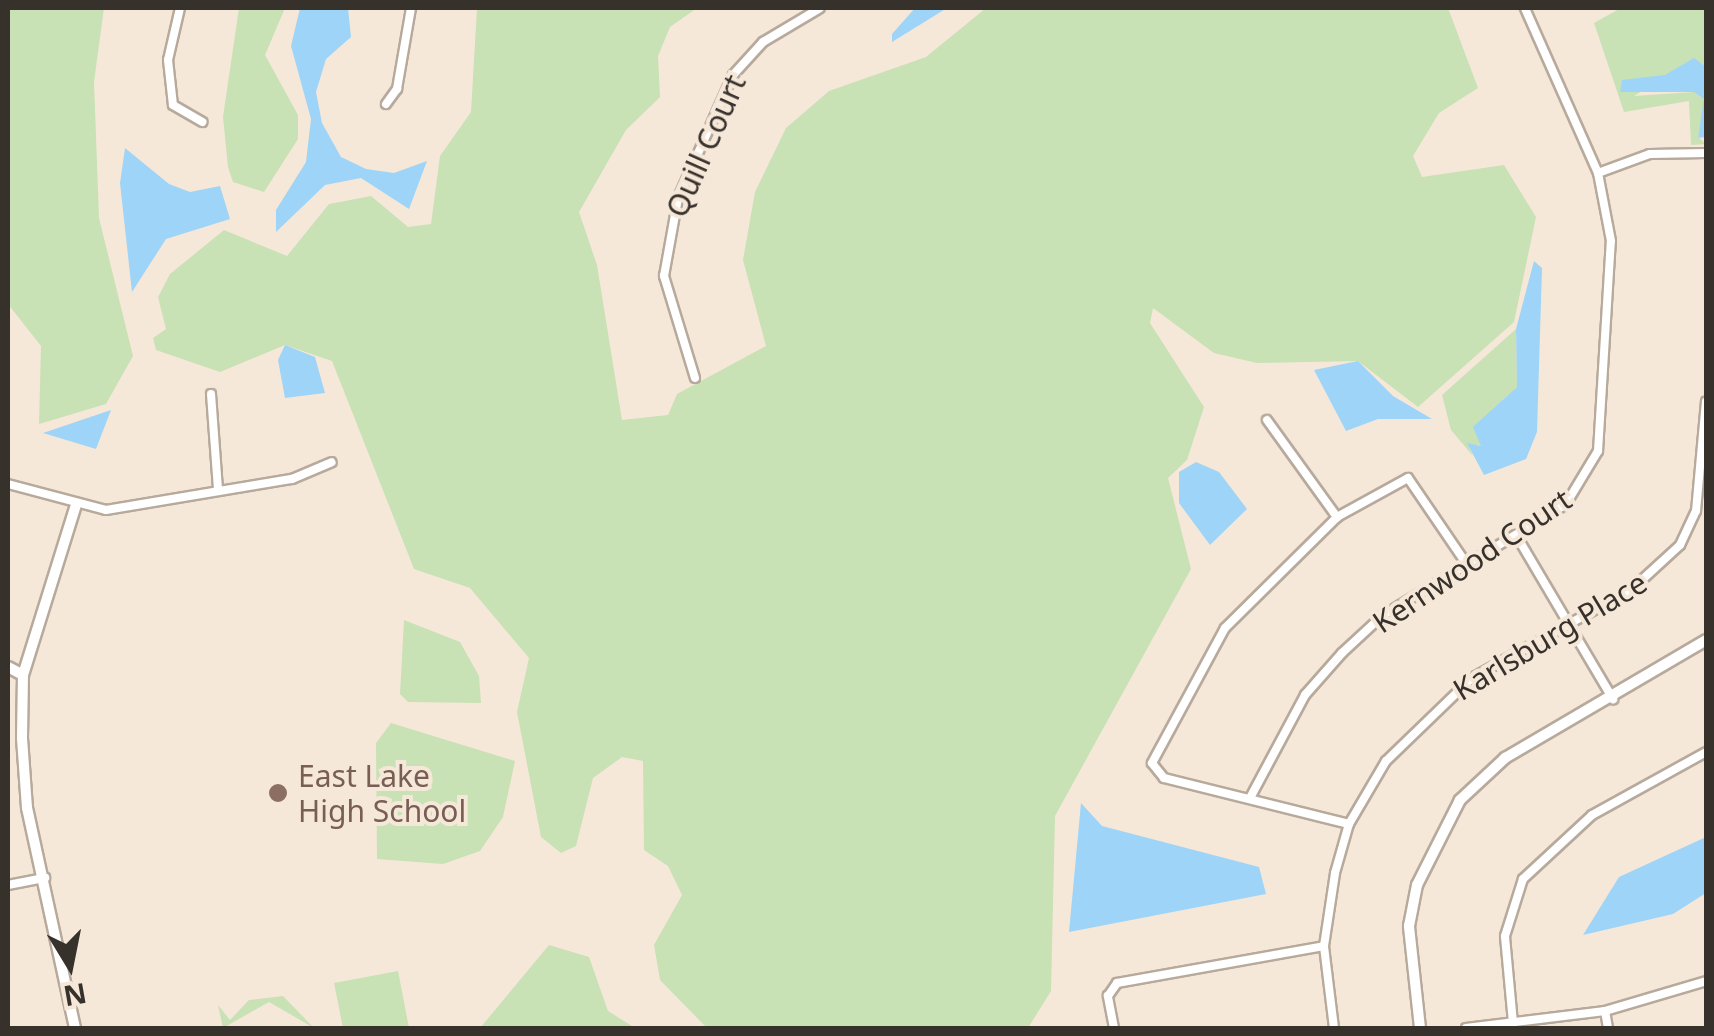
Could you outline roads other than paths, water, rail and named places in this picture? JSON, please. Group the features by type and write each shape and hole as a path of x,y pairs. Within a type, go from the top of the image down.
{"street":[{"path":"180,8 168,60 173,105 202,122"},
{"path":"386,104 397,89 411,8"},
{"name":"Quill Court","path":"695,378 664,276 678,198 733,76 763,42 820,8"},
{"name":"Kernwood Court","path":"1250,798 1305,695 1342,653 1465,562 1516,535 1579,492 1598,451 1611,241 1598,172 1525,8"},
{"path":"1598,172 1650,154 1706,153"},
{"path":"211,394 218,490"},
{"name":"Karlsburg Place","path":"1334,1028 1324,946 1349,824 1428,713 1569,626 1680,545 1696,511 1706,401"},
{"path":"1267,420 1336,517"},
{"path":"8,484 76,506 106,510 218,490 332,462"},
{"path":"1349,824 1164,778 1152,762 1225,628 1336,517 1400,480 1416,482 1465,562"},
{"path":"75,1028 27,808 24,675 76,506"},
{"path":"1516,535 1614,699"},
{"path":"1420,1028 1409,926 1418,885 1460,800 1504,758 1614,699 1706,640"},
{"path":"8,667 24,675"},
{"path":"8,680 24,675"},
{"path":"1513,1022 1505,936 1523,878 1592,815 1706,752"},
{"path":"8,884 45,878"},
{"path":"1114,1028 1108,996 1117,983 1324,946"},
{"path":"1466,1028 1605,1011 1706,981"},
{"path":"1605,1011 1608,1028"}],"water":[{"path":"300,8 348,8 351,37 326,59 316,92 322,123 341,157 366,169 394,173 427,161 409,209 361,178 325,185 276,232 276,210 306,162 311,119 291,46"},
{"path":"915,8 947,8 892,42 892,34"},
{"path":"1694,58 1706,67 1706,137 1698,138 1704,99 1694,92 1620,92 1622,80 1665,75"},
{"path":"125,148 169,184 190,192 220,186 230,219 166,239 132,292 120,183"},
{"path":"1534,261 1542,268 1537,432 1526,459 1484,475 1467,443 1481,446 1473,427 1517,387 1516,329"},
{"path":"285,345 315,357 325,393 285,398 278,360"},
{"path":"1358,361 1393,396 1432,419 1378,419 1346,431 1314,370"},
{"path":"111,410 96,449 43,433"},
{"path":"1196,462 1219,472 1247,509 1210,545 1179,503 1179,472"},
{"path":"1081,803 1102,826 1259,867 1266,894 1069,932"},
{"path":"1706,837 1706,893 1673,914 1583,935 1619,877"}],"place":[{"name":"East Lake High School","path":"278,793"}]}
